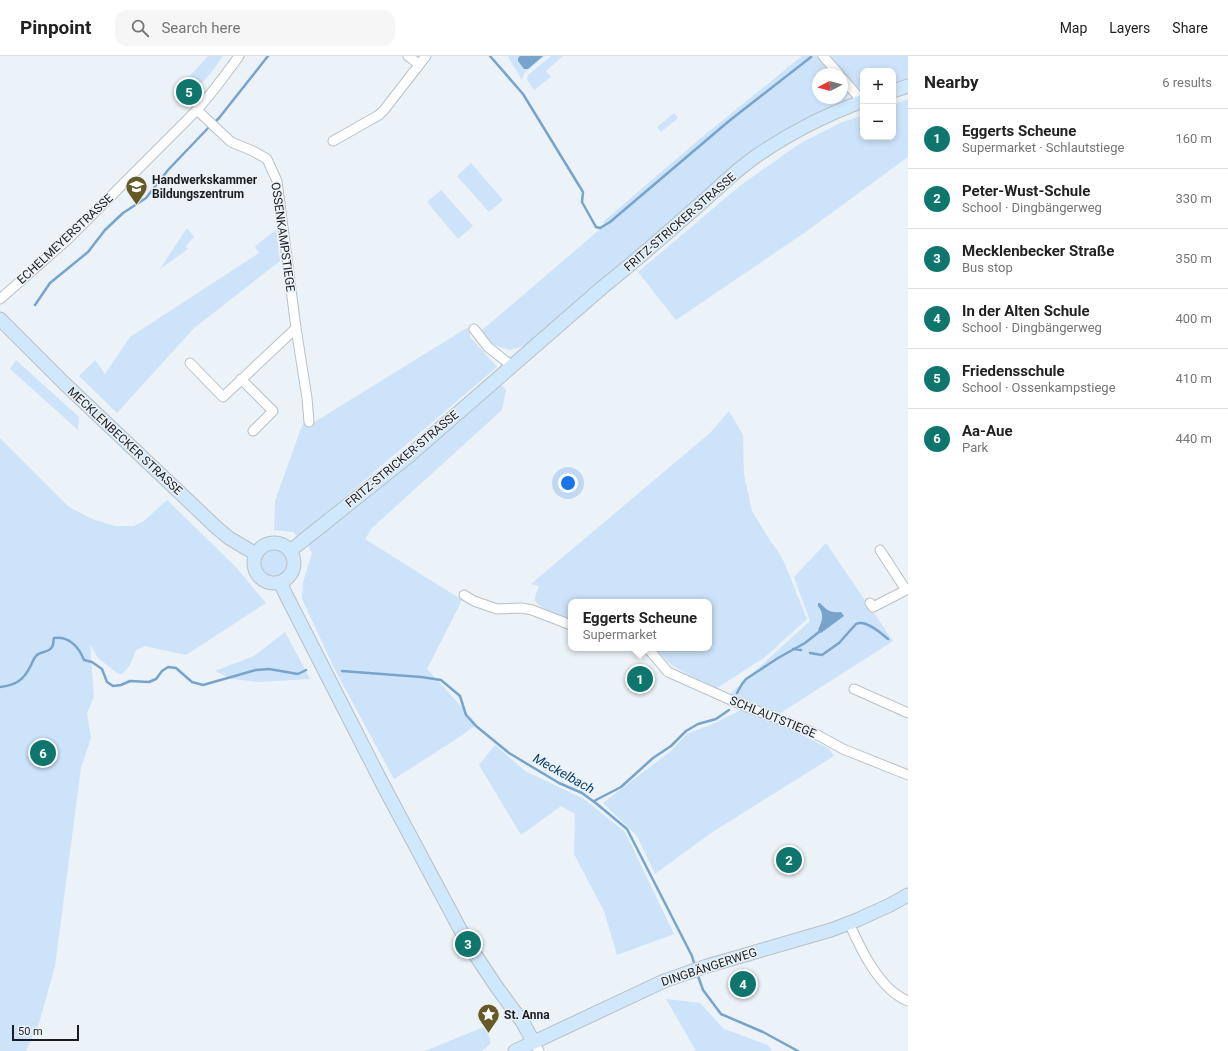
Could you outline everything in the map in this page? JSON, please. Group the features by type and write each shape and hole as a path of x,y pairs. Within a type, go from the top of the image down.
{"main road":[{"path":"896,90 908,86"},
{"name":"FRITZ-STRICKER-STRASSE","path":"290,551 404,460 755,157 792,133 834,112 860,102"},
{"name":"MECKLENBECKER STRASSE","path":"0,319 64,383 217,528 229,538 256,554"},
{"path":"276,543 284,545 290,551 294,558 294,565 292,573 287,578 280,582 272,583 265,581 259,576 255,569 254,562 256,554 260,548 267,544 276,543"},
{"path":"280,582 365,751 457,924 474,953 523,1023 536,1046"},
{"name":"DINGBÄNGERWEG","path":"514,1051 536,1046 664,981 703,967 824,932 890,905 908,895"}],"street":[{"path":"197,110 220,83 239,56"},
{"path":"408,56 419,64"},
{"path":"333,141 384,110 426,56"},
{"path":"824,57 834,68"},
{"path":"848,85 860,98"},
{"name":"OSSENKAMPSTIEGE","path":"197,110 231,142 267,159 277,181 296,328 308,398 309,422"},
{"name":"ECHELMEYERSTRASSE","path":"0,299 67,240 197,110"},
{"path":"190,364 224,397 241,379 296,328"},
{"path":"474,329 488,347 512,366"},
{"path":"241,379 273,411 253,431"},
{"path":"870,603 873,607 907,589 880,550"},
{"path":"464,595 474,601 497,609 521,608 532,610 568,624"},
{"name":"SCHLAUTSTIEGE","path":"650,651 668,672 737,703 812,732 844,749 908,776"},
{"path":"854,689 908,713"},
{"path":"849,923 856,939 880,980 897,996 908,1002"}],"shaded area":[{"path":"208,56 223,56 211,73 196,89 187,79"},
{"path":"545,56 524,73 522,80 508,57"},
{"path":"551,56 563,56 546,71 551,77 534,90 527,80 528,75"},
{"path":"802,56 817,56 828,68 812,68 812,104 843,104 789,129 528,345 510,350 494,345 481,331 605,225 603,222 702,137"},
{"path":"829,56 908,56 908,81 896,85 896,68 860,68 860,89 848,77 848,68 840,68"},
{"path":"908,99 908,157 804,233 676,320 638,272 741,185 799,144 840,123 860,116 860,140 896,140 896,104"},
{"path":"674,113 678,118 661,132 657,127"},
{"path":"471,163 503,200 489,212 457,176"},
{"path":"441,190 473,226 458,239 427,202"},
{"path":"187,228 194,237 186,246 188,249 160,269"},
{"path":"276,230 280,261 194,328 117,413 79,376 95,360 105,374 130,337 259,253 255,246"},
{"path":"470,326 470,337 497,367 298,537 293,532 274,530 275,501 303,423 313,423"},
{"path":"16,360 79,417 78,430 10,369"},
{"path":"500,383 506,390 502,410 372,528 365,539 462,600 427,669 477,724 394,779 336,672 302,599 303,582 312,553 307,544"},
{"path":"729,411 743,435 744,475 752,511 784,562 807,619 765,657 717,688 670,664 658,651 712,651 712,599 568,599 568,618 540,606 535,599 539,586 531,584 710,433"},
{"path":"0,438 69,507 92,519 115,526 134,526 144,521 167,500 235,566 266,603 186,655 145,646 136,650 130,665 122,674 117,673 98,658 90,644 94,697 87,713 91,738 81,768 55,966 39,1023 26,1051 0,1051"},
{"path":"826,543 893,641 779,714 729,695 810,621 794,577"},
{"path":"274,550 283,554 287,563 283,572 274,576 265,572 261,563 265,554"},
{"path":"285,632 310,679 259,682 232,679 215,671 254,656"},
{"path":"743,709 774,720 829,749 834,756 711,833 655,874 637,836 603,803 671,751 687,734 715,723"},
{"path":"495,745 525,771 584,799 625,832 674,934 617,955 604,911 574,854 575,814 561,806 521,835 479,765"},
{"path":"666,999 700,1003 724,1029 768,1045 772,1051 696,1051"},
{"path":"486,1026 491,1043 482,1051 425,1051"}],"water":[{"path":"520,56 543,56 528,69 524,69 518,61"},
{"path":"818,603 829,611 841,612 844,616 821,633 818,630 822,621 822,612 818,606"}],"waterway":[{"path":"214,123 268,56"},
{"path":"490,56 523,94 583,192 582,202 596,227 600,228 610,222 729,121 811,57"},
{"path":"35,305 50,283 88,252 105,230 123,213 146,198 168,170 210,126"},
{"path":"810,653 822,655 839,643 856,624 860,623 864,623 872,627 888,639"},
{"path":"737,693 746,679 778,658 805,643 819,632"},
{"name":"Meckelbach","path":"0,687 18,682 27,672 36,656 51,649 54,638 64,639 73,643 84,660 92,662 102,669 107,682 113,686 121,685 130,681 149,682 156,679 162,671 168,667 176,668 192,682 203,685 256,670 269,669 298,674 306,670"},
{"path":"793,649 801,650"},
{"name":"Meckelbach","path":"342,671 441,680 460,696 466,715 476,726 509,753 559,783 582,793 627,829 692,956 695,966"},
{"path":"594,801 621,787 653,758 671,746 686,731 698,724 716,719 729,710"},
{"name":"Meckelbach","path":"697,973 703,990 721,1014 763,1032 798,1051"}],"place":[{"name":"Friedensschule","path":"189,92"},
{"name":"Handwerkskammer Bildungszentrum","path":"137,206"},
{"name":"Eggerts Scheune","path":"640,679"},
{"name":"Aa-Aue","path":"43,753"},
{"name":"Peter-Wust-Schule","path":"789,860"},
{"name":"Mecklenbecker Straße","path":"468,944"},
{"name":"In der Alten Schule","path":"743,984"},
{"name":"St. Anna","path":"488,1034"}]}
